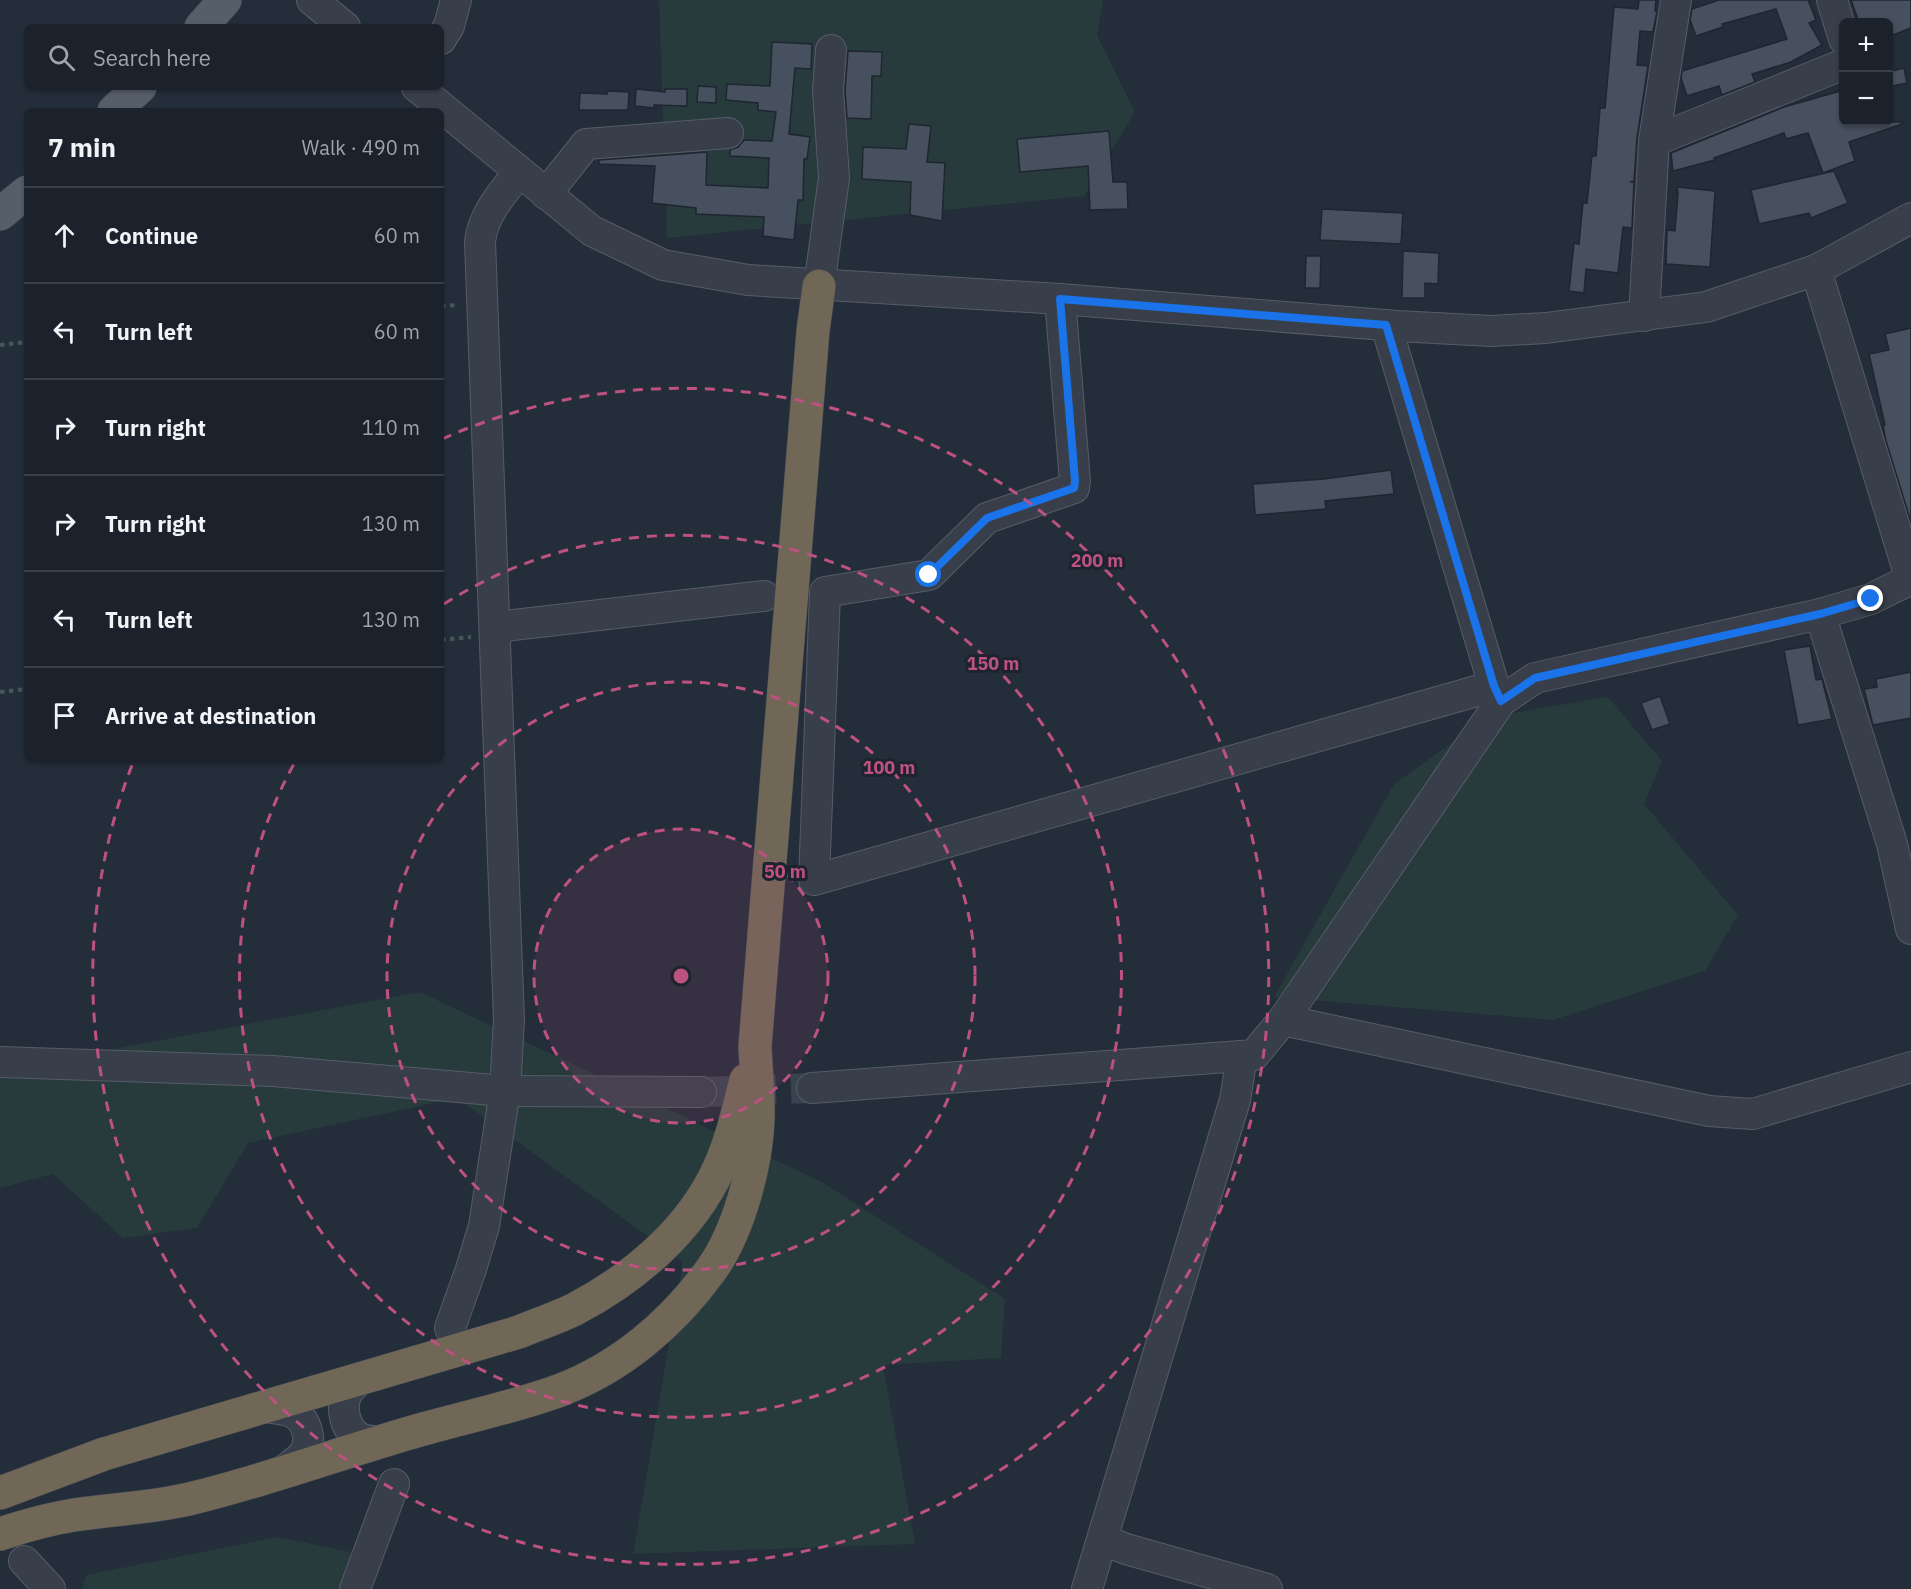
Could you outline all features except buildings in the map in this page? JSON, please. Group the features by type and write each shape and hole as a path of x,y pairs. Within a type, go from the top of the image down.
{"highway":[{"path":"0,1534 72,1515 188,1499 558,1391 604,1370 650,1338 684,1303 712,1268 737,1221 751,1168 758,1122 755,1046 813,331 819,285"},
{"path":"0,1493 104,1454 519,1332 573,1310 621,1283 656,1252 691,1215 719,1168 735,1122 755,1046"}],"main road":[{"path":"204,24 225,0"},
{"path":"117,108 137,90"},
{"path":"0,214 24,194"}],"street":[{"path":"312,0 341,24"},
{"path":"444,34 449,26 456,0"},
{"path":"1644,316 1654,141 1676,0"},
{"path":"1832,0 1839,23"},
{"path":"819,285 834,178 828,90 831,50"},
{"path":"1654,141 1839,66"},
{"path":"421,90 442,108"},
{"path":"444,110 592,231 663,265 748,280 1060,299 1491,331 1546,328 1706,307 1816,270 1911,218"},
{"path":"546,194 586,144 728,133"},
{"path":"450,1328 484,1226 506,1091 509,1020 480,242 481,229 489,212 519,172"},
{"path":"1060,299 1074,488 987,518 929,575 825,592 814,880 1498,693 1535,678 1820,614 1871,599 1911,580 1816,270"},
{"path":"1386,325 1498,693"},
{"path":"496,634 505,626 764,596"},
{"path":"1820,614 1892,844 1911,929"},
{"path":"812,1088 1254,1055 1283,1020 1498,693"},
{"path":"1283,1020 1720,1112 1753,1114 1911,1067"},
{"path":"1088,1589 1235,1100 1242,1056"},
{"path":"0,1062 273,1071 506,1091 701,1092"},
{"path":"360,1379 347,1393 344,1406 345,1421 351,1431 361,1439 381,1441"},
{"path":"264,1407 289,1410 299,1416 306,1425 309,1440 304,1453 281,1473"},
{"path":"356,1589 394,1484"},
{"path":"1103,1540 1126,1549 1267,1589"},
{"path":"24,1561 50,1589"}],"path":[{"path":"0,345 24,342"},
{"path":"0,692 24,689"}],"shaded area":[{"path":"659,0 1103,0 1097,35 1135,112 1084,196 667,238"},
{"path":"1608,697 1662,761 1644,804 1738,915 1705,971 1553,1020 1274,997 1394,784 1488,717"},
{"path":"420,992 822,1182 1005,1299 1001,1358 883,1365 915,1544 633,1554 683,1262 457,1098 248,1143 197,1228 123,1238 53,1174 0,1188 0,1070"},
{"path":"278,1537 350,1552 354,1589 82,1589 86,1575"}],"tunnel":[{"path":"701,1092 812,1088"}],"route":[{"path":"929,575 987,518 1074,488 1060,299 1386,325 1494,686 1501,701 1535,678 1820,614 1871,599"}]}
